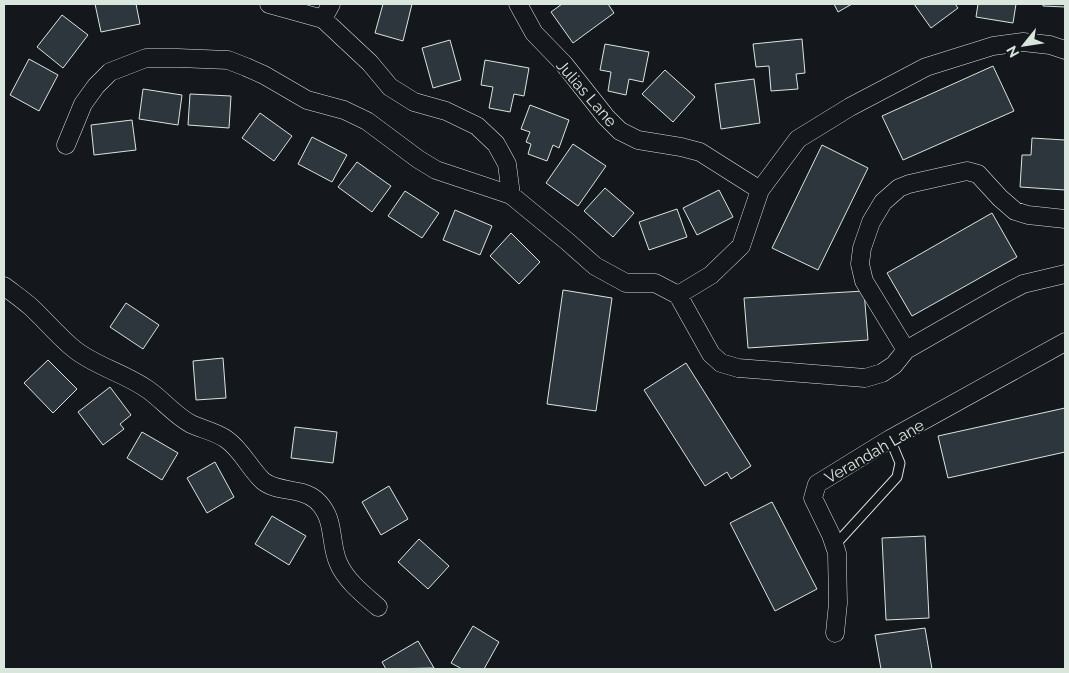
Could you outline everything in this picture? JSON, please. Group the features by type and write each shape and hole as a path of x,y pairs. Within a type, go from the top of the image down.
{"street":[{"path":"269,4 327,11 390,87 414,102 446,110 477,126 496,144 508,164 511,195"},
{"name":"Julias Lane","path":"518,4 534,34 564,64 606,117 620,131 638,140 700,152 760,190"},
{"path":"678,295 711,275 741,246 760,190 798,139 850,107 926,67 993,46 1022,42 1065,50"},
{"path":"66,145 83,104 96,86 110,72 146,58 228,60 264,75 307,100 344,110 367,121 436,170 511,195 595,266 626,283 654,283 678,295 711,354 721,363 738,368 864,378 882,373 894,365 906,350 1023,284 1065,274"},
{"path":"906,350 864,281 860,264 862,248 872,222 883,202 899,188 966,171 978,174 1015,211 1028,215 1065,219"},
{"path":"4,286 29,306 74,349 88,359 142,386 191,424 224,438 239,450 251,468 264,482 279,489 297,492 315,499 329,519 338,563 355,586 378,607"},
{"name":"Verandah Lane","path":"835,633 838,603 837,553 813,498 817,484 890,439 1065,343"}],"lane":[{"path":"834,546 897,477 900,463 890,439"}],"building":[{"path":"95,4 136,4 140,24 101,32"},
{"path":"383,4 412,4 403,41 375,33"},
{"path":"562,4 608,4 614,13 573,43 551,12"},
{"path":"834,4 852,4 838,12"},
{"path":"914,4 955,4 958,8 931,28"},
{"path":"978,4 1016,4 1013,23 976,17"},
{"path":"1043,4 1065,4 1065,7 1043,6"},
{"path":"62,15 88,35 63,68 37,47"},
{"path":"802,39 805,73 796,74 798,89 771,91 769,66 756,67 753,44"},
{"path":"450,40 461,80 433,88 422,48"},
{"path":"605,44 649,52 643,82 629,79 626,95 608,91 611,72 600,70"},
{"path":"29,59 58,75 39,111 10,95"},
{"path":"485,60 529,68 524,96 514,94 510,112 489,108 493,87 481,85"},
{"path":"993,66 1014,111 903,160 882,116"},
{"path":"665,70 695,97 673,122 642,94"},
{"path":"754,79 760,123 721,129 715,84"},
{"path":"143,89 182,95 178,125 139,119"},
{"path":"190,94 231,96 229,128 188,125"},
{"path":"530,105 569,120 559,148 553,145 547,161 528,154 531,144 526,142 530,132 521,129"},
{"path":"260,113 292,136 274,161 242,138"},
{"path":"132,120 136,150 94,155 91,125"},
{"path":"312,137 347,155 332,182 298,164"},
{"path":"1032,138 1065,140 1065,190 1020,187 1022,155 1031,155"},
{"path":"573,144 606,166 578,206 546,183"},
{"path":"822,145 868,168 818,270 772,248"},
{"path":"357,162 391,186 372,212 338,187"},
{"path":"605,188 634,213 613,237 584,211"},
{"path":"719,190 733,217 697,235 683,208"},
{"path":"405,191 439,213 422,238 388,216"},
{"path":"677,209 687,237 649,250 639,222"},
{"path":"455,210 492,226 480,255 443,240"},
{"path":"992,213 1017,257 912,316 887,273"},
{"path":"511,233 540,262 519,284 490,256"},
{"path":"563,290 612,298 596,411 547,404"},
{"path":"864,291 868,340 748,348 744,298"},
{"path":"126,303 159,325 143,349 110,327"},
{"path":"223,358 226,398 196,400 193,361"},
{"path":"48,360 77,389 53,413 24,383"},
{"path":"686,363 751,466 731,479 727,472 705,486 644,390"},
{"path":"110,387 131,415 120,424 124,429 103,445 78,412"},
{"path":"1065,408 1065,452 948,478 938,436"},
{"path":"295,427 337,432 333,463 291,458"},
{"path":"142,432 178,453 162,480 127,458"},
{"path":"215,462 234,497 207,513 187,478"},
{"path":"389,486 408,519 381,535 362,502"},
{"path":"772,502 817,589 775,611 730,523"},
{"path":"272,516 306,536 289,565 255,544"},
{"path":"925,536 929,618 886,620 882,538"},
{"path":"419,539 449,566 428,589 398,562"},
{"path":"473,626 499,642 484,669 462,669 451,663"},
{"path":"925,628 932,669 881,669 875,635"},
{"path":"418,641 434,668 386,669 382,662"}]}
